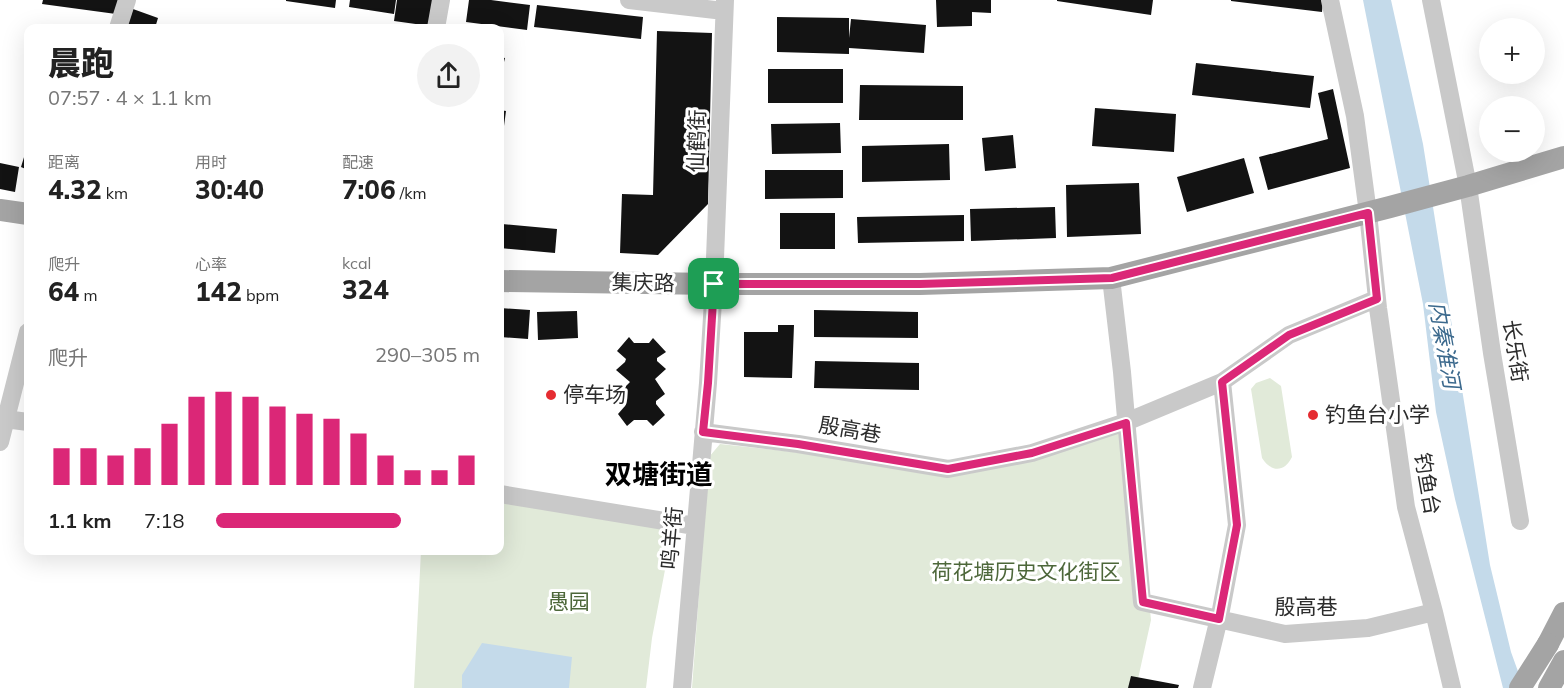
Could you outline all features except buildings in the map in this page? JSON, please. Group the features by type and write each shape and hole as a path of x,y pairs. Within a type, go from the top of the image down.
{"main road":[{"path":"1468,186 1564,157"},
{"name":"集庆路","path":"504,281 920,284 1112,278 1468,186"},
{"path":"0,210 24,213"},
{"path":"1521,688 1564,613"}],"street":[{"path":"119,24 127,0"},
{"path":"437,24 441,0"},
{"path":"629,0 724,5"},
{"name":"钓鱼台","path":"1330,0 1355,116 1377,299 1406,507 1452,688"},
{"name":"长乐街","path":"1431,0 1468,186 1520,521"},
{"name":"仙鹤街","path":"714,284 724,5"},
{"name":"殷高巷","path":"1112,278 1143,602 1285,634 1368,628 1434,612"},
{"name":"鸣羊街","path":"682,688 708,383 714,284"},
{"name":"殷高巷","path":"703,432 798,444 948,469 1032,453 1126,423 1222,382 1289,335 1377,299"},
{"path":"0,442 24,347"},
{"path":"1202,688 1219,619 1237,525 1222,382"},
{"path":"5,419 24,421"},
{"path":"504,495 695,526"},
{"path":"1549,688 1564,661"}],"green space":[{"path":"1270,378 1281,386 1292,457 1285,466 1277,469 1269,466 1262,458 1251,389 1256,383"},
{"name":"荷花塘历史文化街区","path":"1133,429 1151,620 1136,688 692,688 709,457 720,444 948,469"},
{"name":"愚园","path":"504,503 615,516 673,528 652,638 646,688 414,688 421,555 504,555"}],"water":[{"name":"内秦淮河","path":"1363,0 1391,0 1423,144 1490,565 1511,652 1524,688 1503,688 1455,499 1436,412 1423,304"},
{"path":"482,643 572,657 569,688 462,688 462,675"}],"place":[{"name":"停车场","path":"551,395"},
{"name":"钓鱼台小学","path":"1313,415"}],"district":[{"name":"双塘街道","path":"659,475"}],"route":[{"path":"1368,213 1377,299 1289,335 1222,382 1237,525 1219,619 1143,602 1126,423 1032,453 948,469 798,444 703,432 714,284 920,284 1112,278 1368,213"}]}
